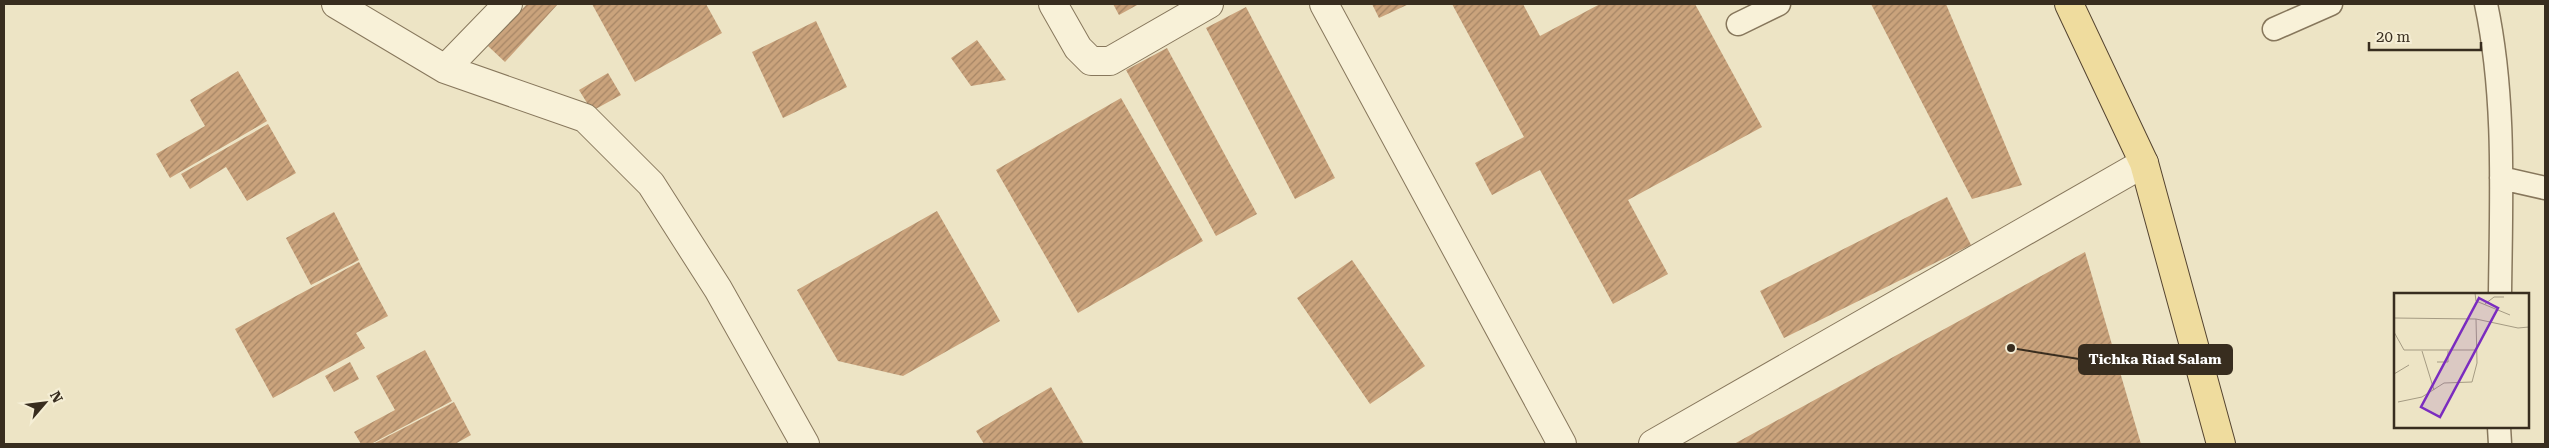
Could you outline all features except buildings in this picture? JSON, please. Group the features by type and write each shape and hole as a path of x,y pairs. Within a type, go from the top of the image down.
{"main road":[{"path":"2069,4 2144,163 2221,444"}],"street":[{"path":"336,4 445,69 585,118 652,184 718,289 805,444"},
{"path":"445,69 508,4"},
{"path":"1053,4 1078,48 1091,61 1110,61 1209,4"},
{"path":"1324,4 1562,444"},
{"path":"1653,444 2144,163"}],"lane":[{"path":"1738,24 1779,4"},
{"path":"2274,29 2331,4"},
{"path":"2486,4 2495,46 2501,178 2500,293"},
{"path":"2501,178 2545,188"},
{"path":"2499,428 2500,444"}],"place":[{"name":"Tichka Riad Salam","path":"2011,348"}]}
